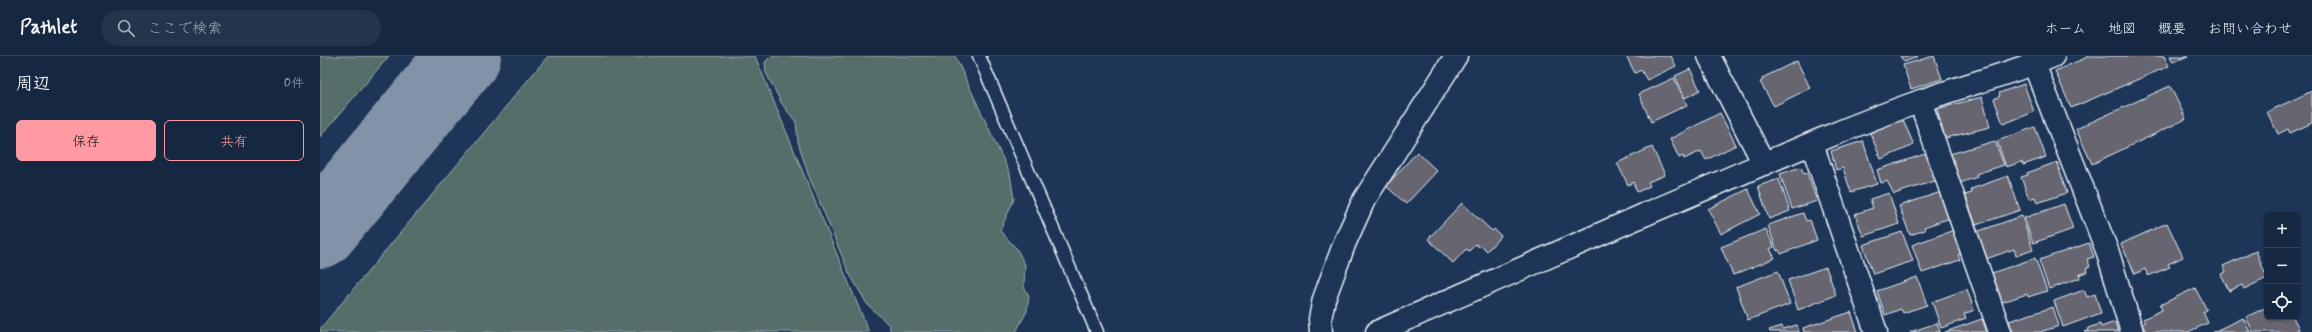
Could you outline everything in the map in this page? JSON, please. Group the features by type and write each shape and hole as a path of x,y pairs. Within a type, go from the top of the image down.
{"street":[{"path":"1321,332 1320,319 1324,299 1344,242 1364,200 1456,56"},
{"path":"1709,56 1764,164"},
{"path":"1377,332 1646,214 1812,144 1920,101 2043,60 2108,253 2132,332"},
{"path":"1920,101 2000,332"},
{"path":"1812,144 1876,332"}],"lane":[{"path":"979,56 1097,332"}],"green space":[{"path":"320,56 389,56 320,137"},
{"path":"548,56 755,56 869,332 320,332 320,329"},
{"path":"771,56 955,56 1010,174 1014,199 1000,231 1017,249 1025,265 1024,287 1029,296 1027,311 1016,332 891,332 889,325 867,304 849,273 808,174 798,142 796,122 782,104 766,73 765,62"}],"building":[{"path":"1626,56 1671,56 1676,66 1647,80 1641,70 1635,73"},
{"path":"1900,56 1917,56 1918,57 1904,62"},
{"path":"1934,56 1942,79 1911,89 1903,65"},
{"path":"2090,56 2164,56 2169,66 2071,108 2055,71"},
{"path":"2170,56 2188,56 2173,62"},
{"path":"1797,61 1810,88 1774,106 1760,82 1763,80 1762,78"},
{"path":"1690,69 1700,90 1685,98 1675,76"},
{"path":"1674,78 1687,105 1651,122 1639,94"},
{"path":"2024,84 2034,112 2003,124 1994,99 2000,96 1999,93"},
{"path":"2170,86 2186,119 2092,164 2076,129"},
{"path":"2312,91 2312,123 2290,133 2288,129 2278,134 2267,112"},
{"path":"1982,97 1990,127 1945,138 1937,109"},
{"path":"1720,113 1736,145 1706,160 1701,151 1684,159 1683,156 1679,158 1670,139"},
{"path":"1902,118 1914,145 1881,159 1870,133"},
{"path":"2035,127 2046,157 2023,165 2022,162 2006,167 1997,141"},
{"path":"1863,141 1877,184 1851,192 1843,168 1836,170 1831,151"},
{"path":"1995,141 2004,165 1976,174 1977,177 1960,183 1950,154"},
{"path":"1652,147 1665,175 1648,182 1650,186 1637,192 1633,182 1628,185 1617,163"},
{"path":"1417,152 1437,171 1406,204 1386,186"},
{"path":"1928,153 1938,180 1894,194 1887,181 1881,183 1877,170"},
{"path":"2057,162 2067,193 2037,203 2035,197 2029,199 2021,177 2028,175 2027,173"},
{"path":"1801,167 1804,174 1807,173 1817,201 1792,209 1780,174"},
{"path":"2008,176 2020,210 1976,225 1965,195 1972,193 1971,189"},
{"path":"1779,179 1790,211 1769,219 1758,186"},
{"path":"1748,189 1760,214 1721,234 1708,209"},
{"path":"1941,192 1950,218 1924,227 1925,230 1910,235 1899,206"},
{"path":"1889,193 1899,224 1863,236 1855,214 1873,208 1870,199"},
{"path":"1462,203 1492,231 1494,229 1501,236 1487,251 1481,245 1479,247 1476,244 1469,251 1466,249 1453,263 1428,239"},
{"path":"2064,204 2073,229 2033,243 2024,218"},
{"path":"1803,213 1806,221 1810,220 1817,240 1781,254 1779,250 1777,251 1768,225"},
{"path":"2022,216 2033,250 2016,256 2014,249 1986,259 1976,232"},
{"path":"2167,223 2183,257 2168,264 2170,267 2148,276 2145,269 2135,274 2121,244"},
{"path":"1766,229 1774,247 1770,249 1775,258 1733,275 1721,247"},
{"path":"1954,230 1963,253 1958,255 1960,260 1922,273 1912,245"},
{"path":"1902,232 1913,261 1873,274 1863,245"},
{"path":"2089,243 2094,257 2087,259 2090,266 2086,268 2087,272 2079,275 2080,278 2049,289 2039,260"},
{"path":"2256,251 2264,271 2264,279 2244,289 2242,285 2229,291 2221,274 2226,272 2223,266"},
{"path":"2035,258 2047,291 2028,297 2027,294 2002,302 1992,273"},
{"path":"1826,267 1836,295 1798,310 1788,280"},
{"path":"1778,271 1790,304 1748,320 1736,287"},
{"path":"1917,277 1927,305 1903,313 1901,309 1885,315 1877,291"},
{"path":"2195,288 2207,310 2203,312 2208,323 2188,332 2146,332 2142,324 2145,322 2143,319 2162,310 2160,305"},
{"path":"1967,289 1974,310 1964,314 1966,319 1941,328 1932,302"},
{"path":"2084,290 2087,297 2095,294 2101,313 2063,327 2054,301"},
{"path":"2053,307 2059,326 2040,332 2013,332 2009,321"},
{"path":"2264,308 2264,320 2294,320 2299,329 2293,332 2253,332 2246,317"},
{"path":"1851,312 1858,332 1804,332 1803,328"},
{"path":"2243,318 2250,332 2213,332"},
{"path":"1982,319 1987,332 1945,332"},
{"path":"2115,322 2118,332 2085,332 2089,331 2088,328 2100,324 2101,327"},
{"path":"1937,323 1940,332 1910,332"},
{"path":"1797,325 1799,332 1770,332 1769,330 1782,326 1783,329"}],"taxiway":[{"path":"320,231 464,56"}]}
